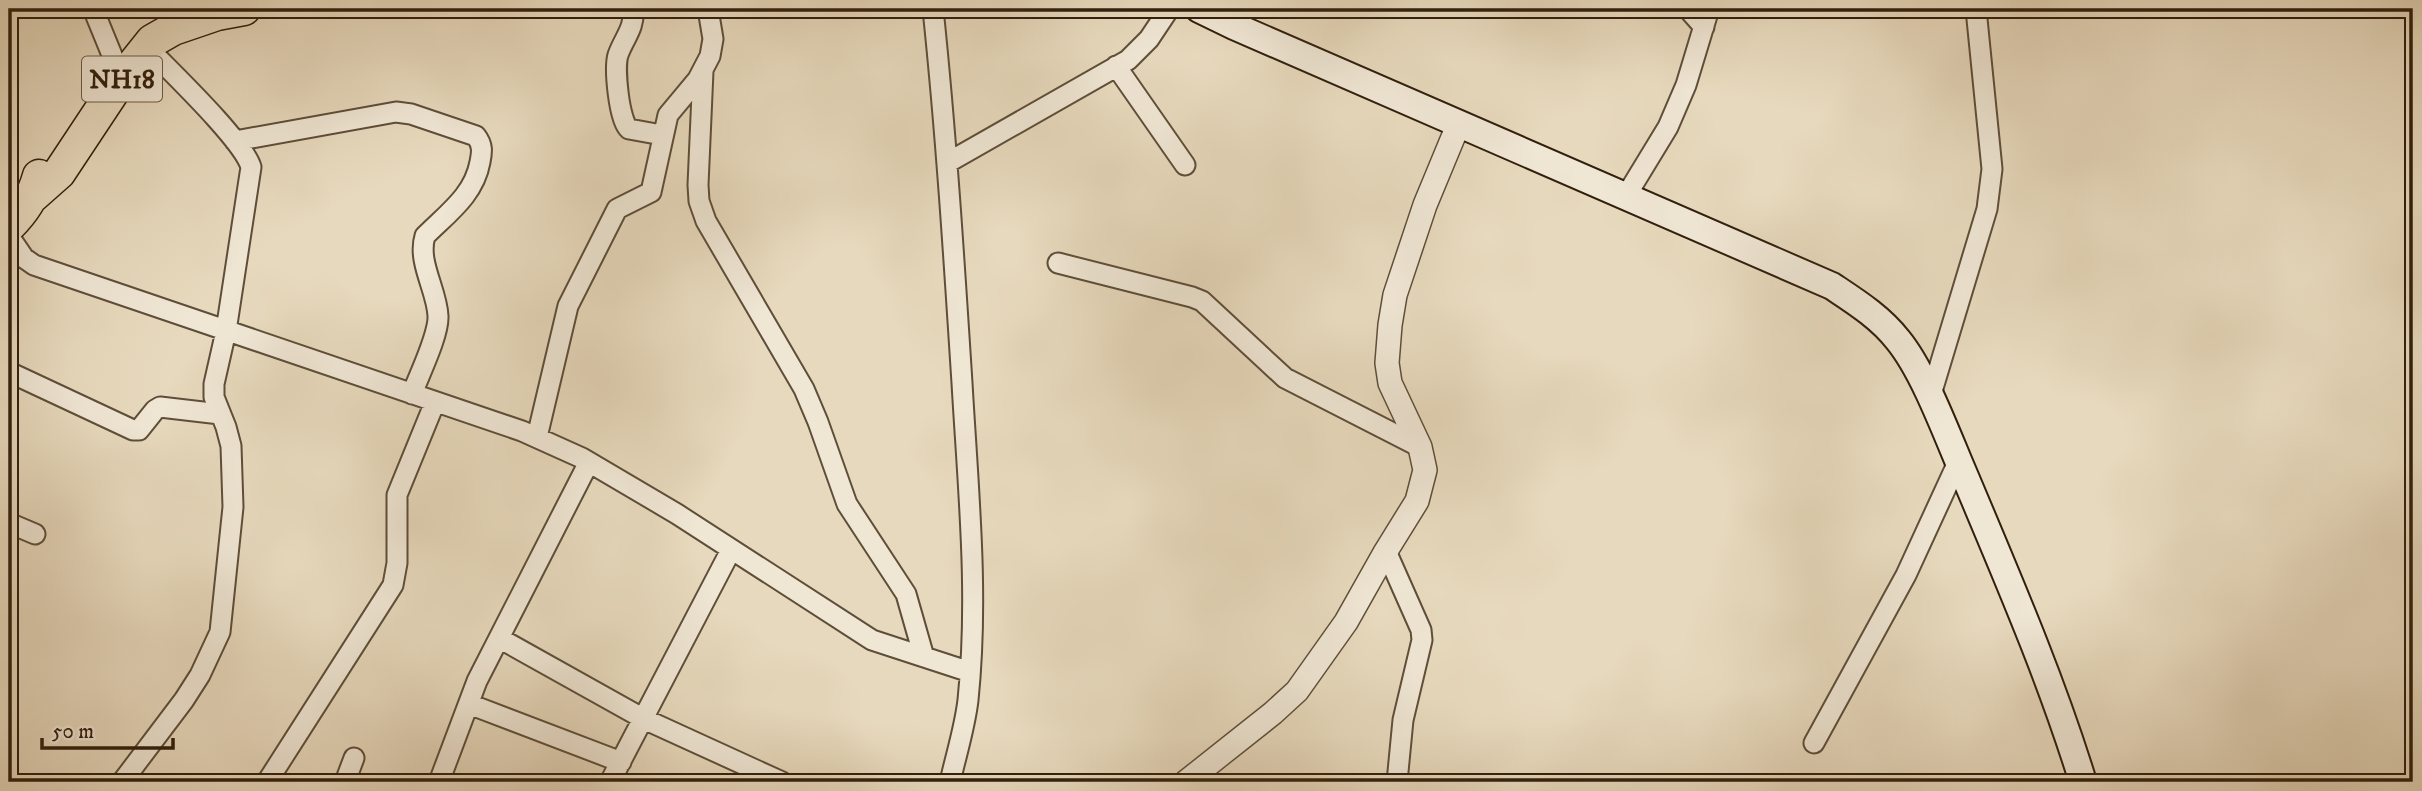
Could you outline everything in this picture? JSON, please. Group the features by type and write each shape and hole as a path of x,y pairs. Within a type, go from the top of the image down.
{"highway":[{"name":"NH18","path":"33,196 43,165 125,45 145,28 182,9"},
{"name":"NH18","path":"9,226 33,196 59,173 120,81 152,41 173,29 217,14 244,9"}],"main road":[{"path":"1199,9 1832,286 1871,313 1899,340 1930,398 2037,647 2084,782"}],"street":[{"path":"96,9 96,16 114,60"},
{"path":"633,9 633,26 617,62 621,117 629,130 662,135"},
{"path":"537,437 568,306 617,209 651,192 668,115 703,71 710,57 713,39 708,9"},
{"path":"933,9 947,163 973,575 967,703 950,782"},
{"path":"947,163 1128,60 1149,39 1169,9"},
{"path":"1626,195 1668,127 1686,85 1707,18 1688,9"},
{"path":"1930,398 1991,188 1992,169 1976,9"},
{"path":"121,782 201,675 220,632 233,507 231,446 214,397 214,384 226,331 251,167 235,141 147,47"},
{"path":"1116,66 1185,165"},
{"path":"703,71 698,185 699,201 706,221 804,389 847,504 906,594 924,657"},
{"path":"235,141 396,111 437,122 476,136 480,141 482,149 474,184 467,195 423,241 424,256 436,301 438,326 412,394"},
{"path":"1186,782 1297,691 1346,622 1417,501 1425,470 1420,447 1390,383 1387,363 1390,325 1395,295 1424,205 1459,122"},
{"path":"9,236 24,258 34,265 537,437 589,462 677,514 872,640 970,672"},
{"path":"1058,263 1202,301 1285,378 1420,447"},
{"path":"9,372 133,430 139,430 158,408 220,414"},
{"path":"267,782 393,585 397,563 397,495 435,402"},
{"path":"439,782 477,681 589,462"},
{"path":"1814,743 1906,575 1958,462"},
{"path":"9,523 36,534"},
{"path":"610,782 732,550"},
{"path":"1386,551 1421,630 1422,640 1403,720 1397,782"},
{"path":"499,638 643,719 782,782"},
{"path":"469,704 621,762"},
{"path":"345,782 354,758"}]}
